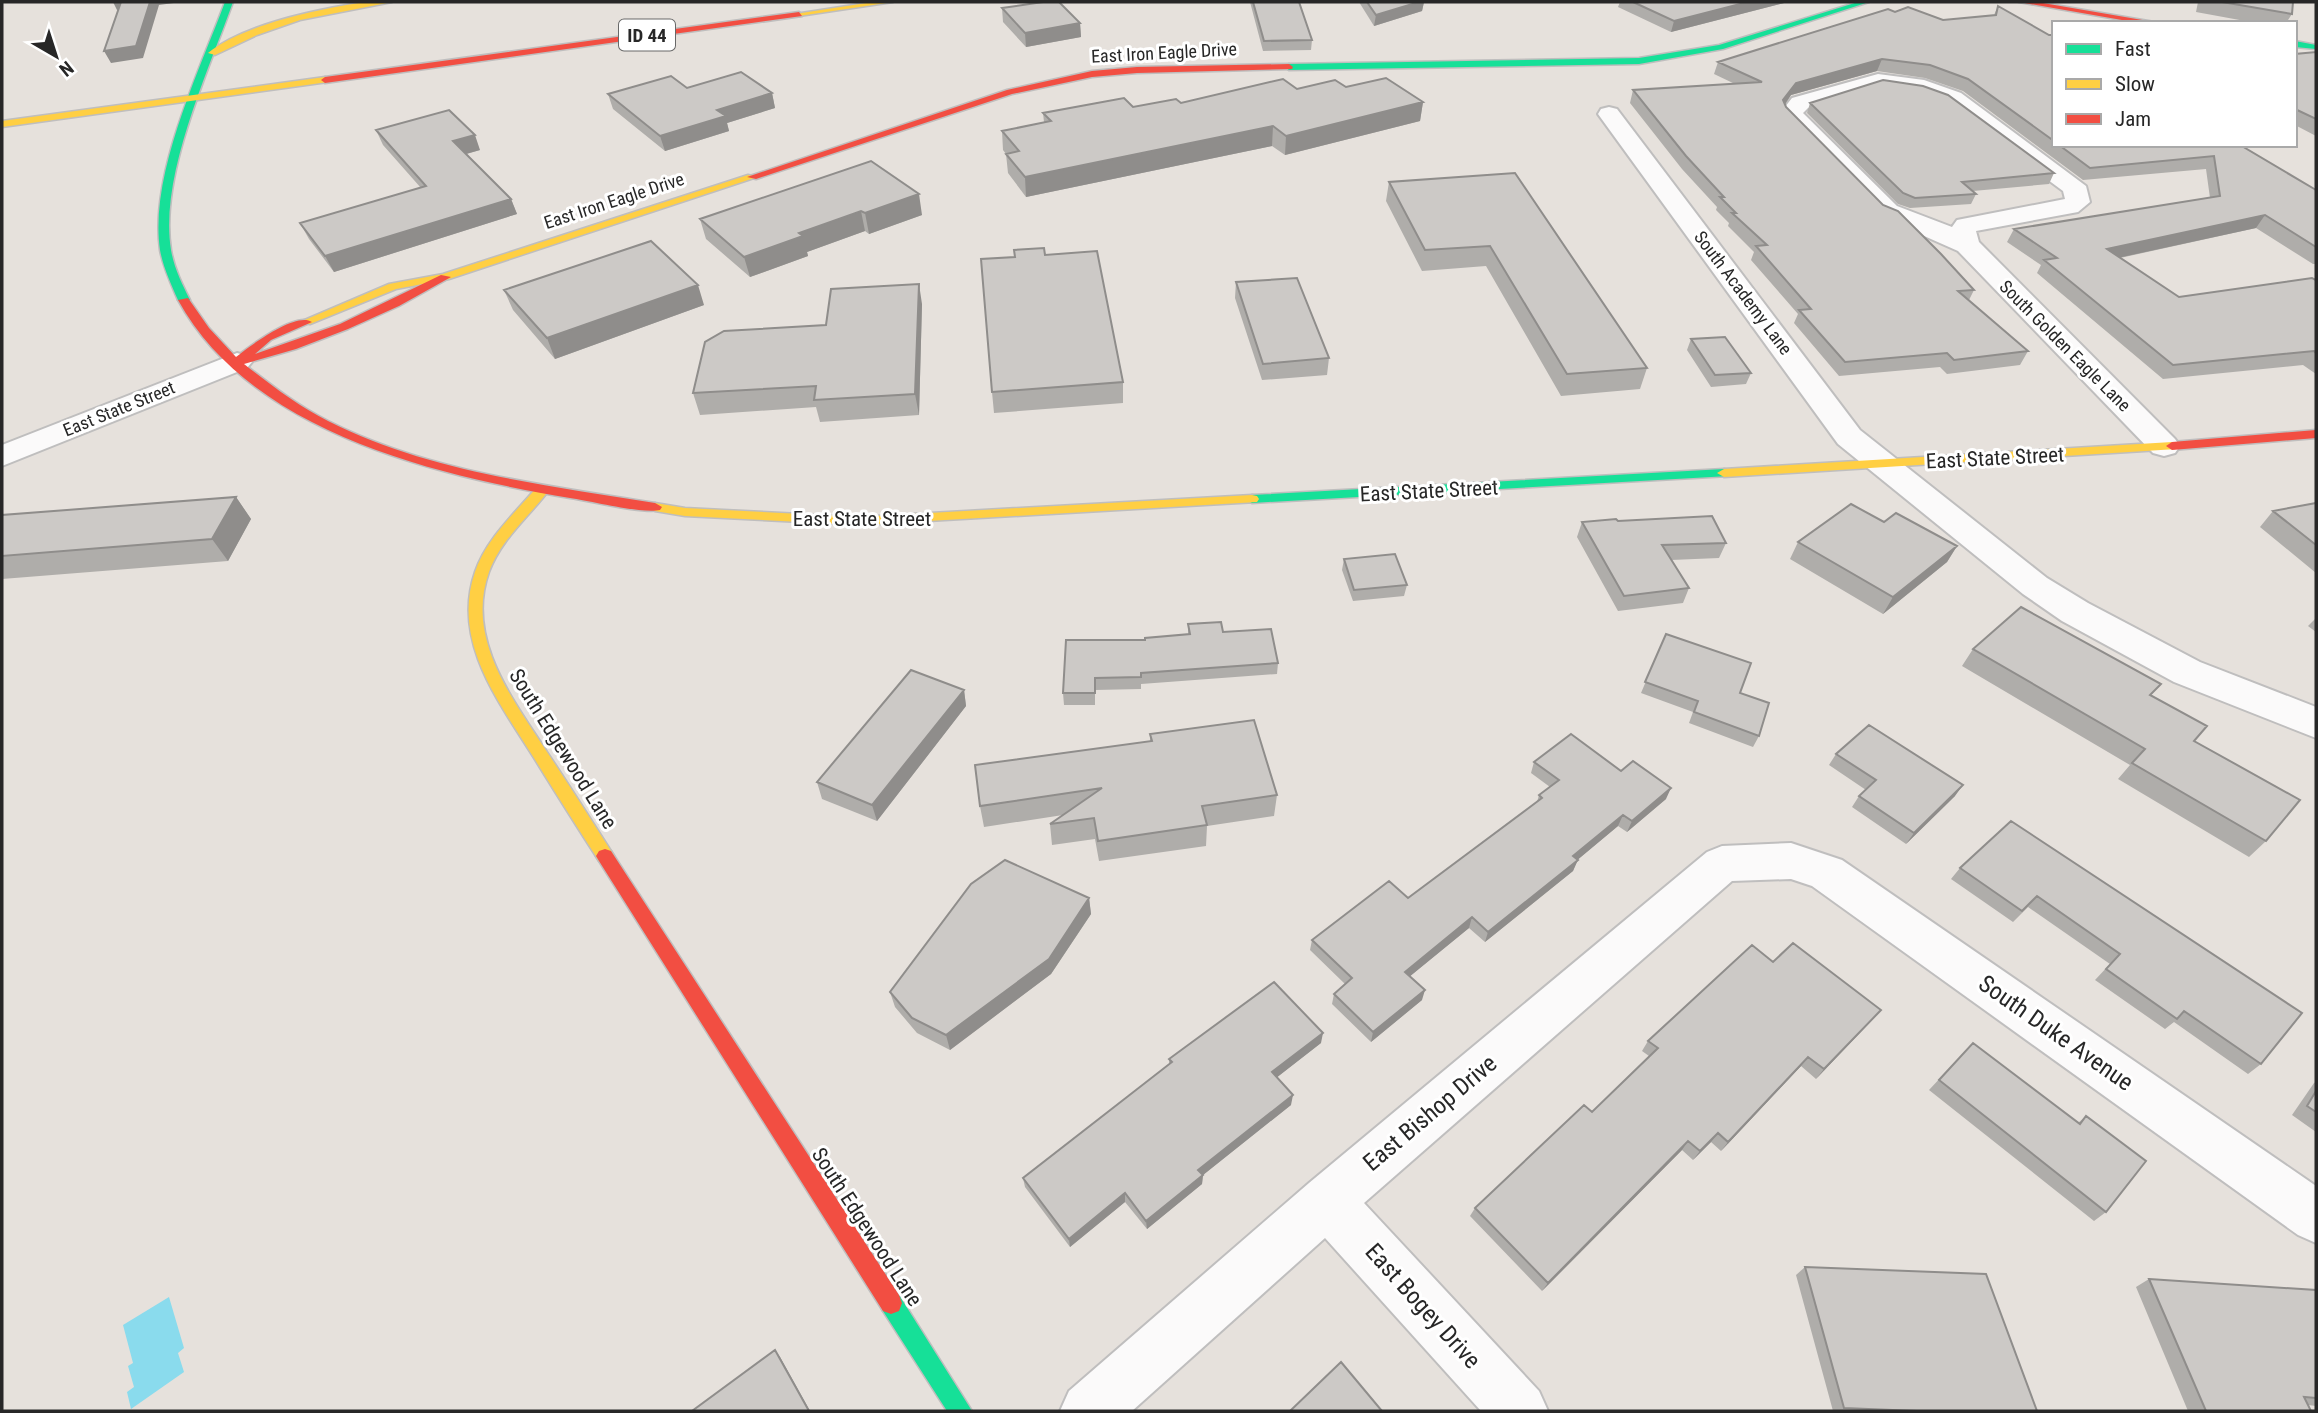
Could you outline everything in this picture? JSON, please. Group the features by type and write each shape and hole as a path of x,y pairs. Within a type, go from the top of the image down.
{"main road":[{"path":"229,2 198,97 182,136 164,212 165,245 172,272 187,306 212,340 265,387 324,423 385,451 542,489"},
{"path":"212,53 263,27 301,15 344,6 388,2"},
{"name":"ID 44","path":"2,124 889,2"},
{"name":"East Iron Eagle Drive","path":"237,362 279,353 409,298 445,277 1000,95 1049,82 1137,70 1639,61 1720,47 1865,2"},
{"path":"2023,2 2143,21"},
{"path":"2297,44 2316,47"},
{"name":"East State Street","path":"542,489 685,512 859,522 1885,464 2316,434"},
{"name":"South Edgewood Lane","path":"542,489 513,519 485,563 477,587 476,631 492,679 960,1411"}],"street":[{"name":"South Golden Eagle Lane","path":"1966,245 1963,232 1966,225 2070,207 2078,202 2077,191 1953,98 1924,87 1878,80 1794,107 1794,118 1888,211 1942,232 1966,245 2164,446"},
{"name":"South Academy Lane","path":"1609,114 1849,437 2035,586 2075,612 2187,672 2316,723"},
{"name":"East State Street","path":"2,456 237,362"},
{"name":"East Bishop Drive","path":"1089,1411 1327,1201 1723,864 1791,861"},
{"name":"South Duke Avenue","path":"1791,861 1827,873 1860,894 2316,1217"},
{"name":"East Bogey Drive","path":"1327,1201 1519,1411"}],"water":[{"path":"169,1297 184,1348 178,1353 184,1372 131,1409 127,1392 134,1387 128,1366 133,1363 123,1325"}],"building":[{"path":"121,2 150,2 136,46 104,51"},
{"path":"1059,2 1080,23 1025,33 1002,8"},
{"path":"1253,2 1299,2 1312,40 1264,41"},
{"path":"1367,2 1419,2 1376,15"},
{"path":"1633,2 1748,2 1674,21"},
{"path":"2222,2 2293,2 2292,14"},
{"path":"1998,6 2052,35 2052,140 1968,79 1930,65 1882,59 1796,83 1783,100 1786,107 1883,205 1898,211 1974,290 1958,291 2028,351 1954,360 1947,353 1845,362 1799,310 1811,309 1756,246 1767,245 1732,213 1736,213 1633,90 1762,82 1718,62 1888,9 1895,12 1908,7 1943,20 1996,15"},
{"path":"2316,52 2316,119 2297,110 2297,54"},
{"path":"741,72 772,93 717,110 726,116 660,136 608,94 671,76 687,88"},
{"path":"1386,78 1423,102 1286,136 1273,126 1025,177 1006,154 1019,151 1002,131 1051,121 1043,113 1124,98 1133,107 1176,99 1181,103 1283,79 1297,89 1335,80 1346,87"},
{"path":"1883,80 1923,86 1948,95 2054,173 1962,182 1976,194 1915,198 1903,193 1810,103"},
{"path":"449,110 475,135 453,141 511,199 325,256 300,223 426,186 376,130"},
{"path":"2062,147 2243,147 2316,190 2316,247 2265,215 2107,249 2179,297 2312,278 2316,280 2316,353 2314,351 2173,365 2044,260 2057,258 2014,229 2220,196 2214,156 2090,168"},
{"path":"871,161 919,194 799,233 803,236 744,257 700,219"},
{"path":"1515,173 1647,368 1567,374 1490,246 1425,250 1389,182"},
{"path":"651,241 698,285 547,338 504,290"},
{"path":"1044,248 1045,255 1097,251 1123,382 992,392 981,259 1015,257 1014,250"},
{"path":"1297,278 1329,358 1263,364 1236,282"},
{"path":"919,284 915,394 814,400 816,386 693,393 705,342 724,331 826,325 831,289"},
{"path":"1725,337 1751,373 1715,375 1691,339"},
{"path":"236,497 212,539 2,556 2,515"},
{"path":"2316,503 2316,545 2273,511"},
{"path":"1851,504 1884,522 1896,513 1957,546 1893,597 1798,542"},
{"path":"1712,516 1726,543 1662,545 1689,588 1624,596 1582,522 1616,519"},
{"path":"1395,554 1407,585 1354,590 1344,559"},
{"path":"2021,607 2161,684 2150,695 2207,726 2194,741 2300,800 2266,841 2132,763 2145,749 1973,649"},
{"path":"1221,622 1223,632 1271,629 1278,663 1141,673 1141,677 1095,678 1095,693 1063,693 1066,640 1145,640 1190,634 1188,624"},
{"path":"1666,634 1751,663 1740,693 1769,703 1759,736 1694,712 1698,701 1645,682"},
{"path":"911,670 964,690 872,805 817,782"},
{"path":"1254,720 1277,795 1202,806 1207,825 1098,841 1094,818 1050,824 1102,788 980,806 975,765 1152,741 1150,734"},
{"path":"1869,725 1963,785 1914,833 1859,796 1876,780 1836,754"},
{"path":"1571,734 1621,771 1633,761 1671,788 1632,821 1623,815 1573,856 1578,860 1488,932 1472,917 1405,972 1425,990 1373,1032 1334,994 1352,978 1312,940 1389,881 1408,898 1542,798 1539,795 1559,780 1534,762"},
{"path":"2011,821 2302,1013 2261,1064 2184,1011 2177,1019 2106,969 2120,954 2037,896 2022,911 1960,868"},
{"path":"1005,860 1089,898 1049,959 946,1035 912,1018 890,992 971,884"},
{"path":"1793,943 1881,1010 1824,1069 1808,1057 1728,1142 1718,1133 1700,1151 1688,1141 1548,1283 1475,1208 1584,1105 1592,1112 1658,1048 1648,1041 1752,945 1773,962"},
{"path":"1274,982 1323,1033 1272,1072 1293,1095 1198,1170 1203,1175 1146,1221 1125,1193 1069,1239 1023,1178 1172,1062 1169,1059"},
{"path":"1973,1043 2080,1124 2086,1116 2146,1161 2106,1212 1939,1080"},
{"path":"2316,1091 2316,1112 2307,1106"},
{"path":"1805,1267 1986,1274 2037,1411 1844,1408"},
{"path":"2149,1279 2316,1290 2316,1398 2304,1397 2311,1411 2206,1411"},
{"path":"775,1350 809,1411 692,1411"},
{"path":"1341,1362 1382,1411 1290,1411"}],"traffic: fast":[{"path":"184,300 170,266 165,245 164,217 168,187 185,122 229,2"},
{"path":"1289,67 1639,61 1720,47 1865,2"},
{"path":"2297,44 2316,47"},
{"path":"1252,499 1724,473"},
{"path":"891,1303 960,1411"}],"traffic: slow":[{"path":"212,53 254,33 297,18 388,2"},
{"path":"799,14 889,2"},
{"path":"2,124 325,80"},
{"path":"445,277 752,177"},
{"path":"306,322 393,286 445,277"},
{"path":"1724,473 2172,446"},
{"path":"542,490 502,536 482,572 475,611 477,632 492,679 605,856"},
{"path":"655,507 685,512 859,521 1252,499"}],"traffic: jam":[{"path":"2023,2 2143,21"},
{"path":"325,80 799,14"},
{"path":"752,177 1010,92 1092,74 1137,70 1289,67"},
{"path":"306,322 267,338 237,362 344,327 445,277"},
{"path":"184,300 199,324 230,358 275,394 323,423 375,446 486,478 655,507"},
{"path":"2172,446 2316,434"},
{"path":"605,856 891,1303"}]}
